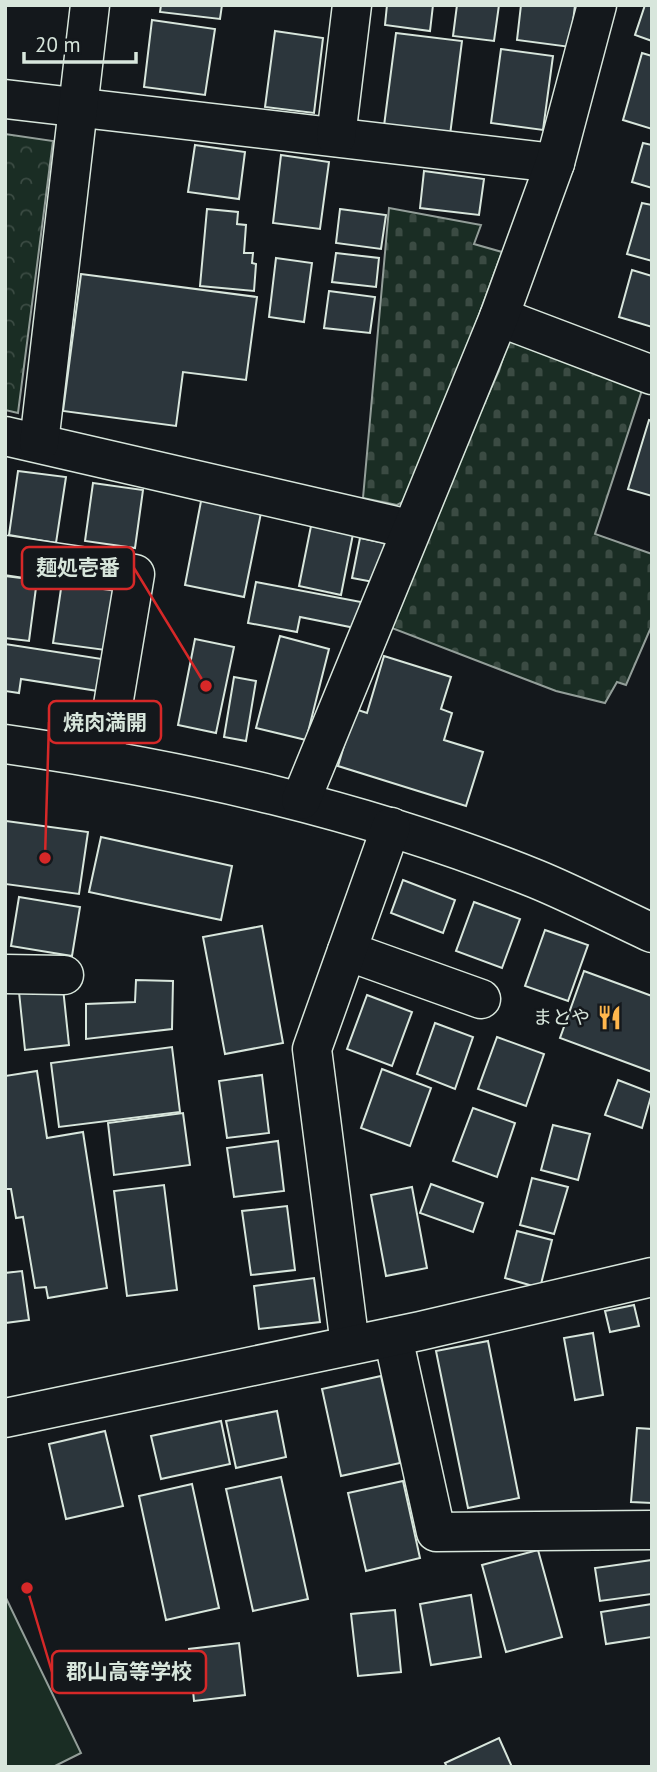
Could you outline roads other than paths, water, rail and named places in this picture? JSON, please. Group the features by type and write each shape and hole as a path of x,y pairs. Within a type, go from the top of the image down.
{"street":[{"path":"90,5 22,439 409,529"},
{"path":"336,137 352,5"},
{"path":"301,800 409,529 499,317 555,163 597,5"},
{"path":"5,99 555,163"},
{"path":"499,317 652,375"},
{"path":"5,555 135,574 104,760"},
{"path":"5,744 217,780 301,800 391,827 537,879 652,933"},
{"path":"350,1345 312,1049 391,827"},
{"path":"347,951 481,999"},
{"path":"5,974 64,975"},
{"path":"5,1418 393,1337 652,1277"},
{"path":"393,1337 436,1532 652,1530"}],"place":[{"name":"麺処壱番","path":"206,686"},
{"name":"焼肉満開","path":"45,858"},
{"name":"まとや","path":"610,1017"},
{"name":"郡山高等学校","path":"27,1588"}]}
